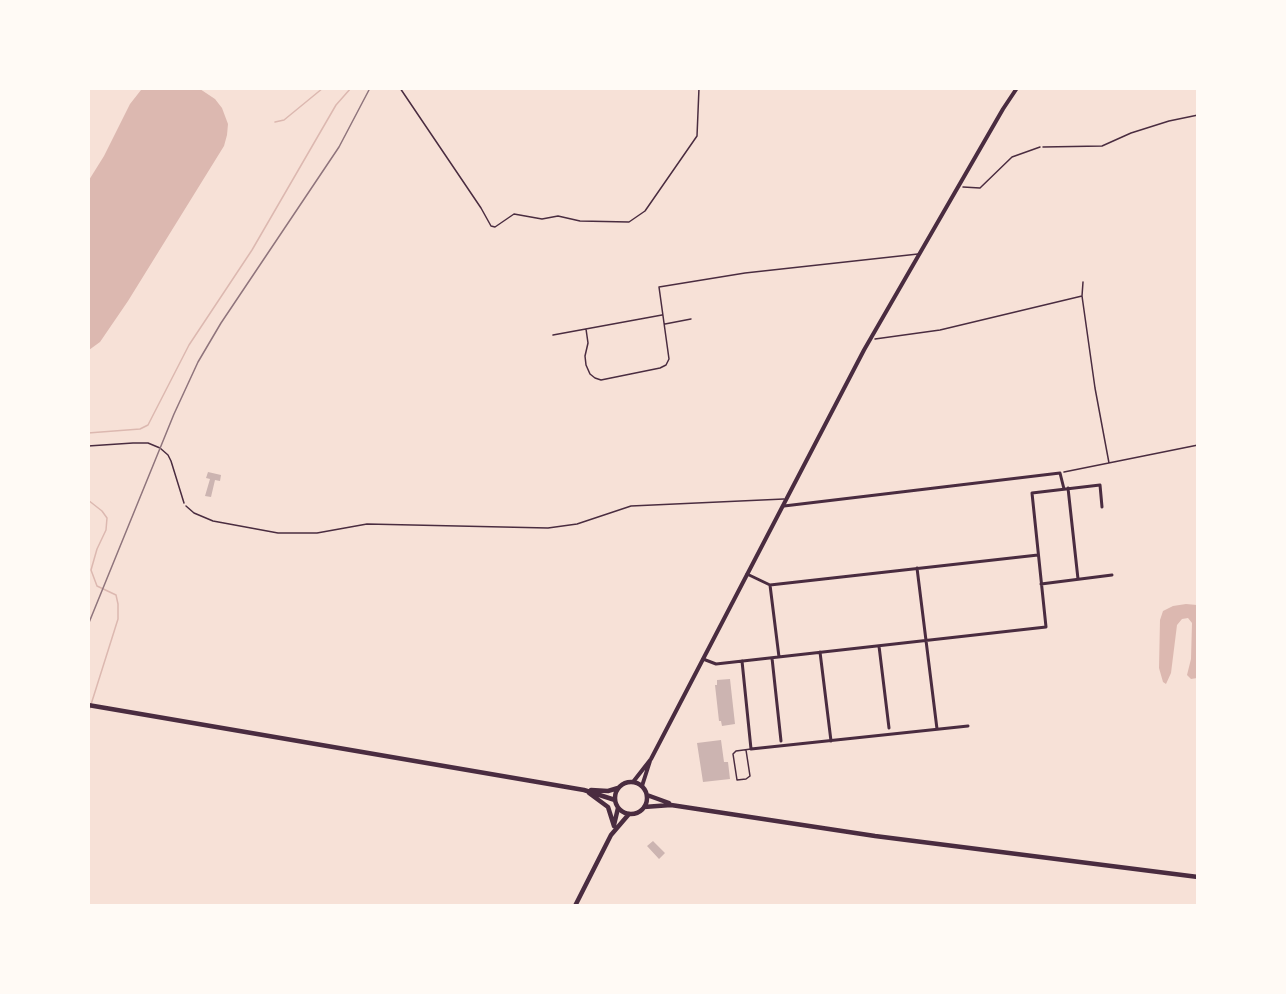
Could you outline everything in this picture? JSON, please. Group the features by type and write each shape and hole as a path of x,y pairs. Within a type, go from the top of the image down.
{"main road":[{"path":"88,705 584,790 615,800"},
{"path":"584,790 608,790 633,782 642,786 647,795 671,805"},
{"path":"575,906 611,835 618,808 615,800 618,788"},
{"path":"584,790 608,807 614,825"},
{"path":"644,807 647,795"},
{"path":"618,808 629,814 636,813 644,807 671,805 874,836 1197,877"},
{"path":"611,835 629,814"}],"street":[{"path":"642,786 651,759 870,340 1017,88"},
{"path":"782,506 1060,473 1066,488 1078,579"},
{"path":"703,659 716,664 1046,627 1032,493 1100,485 1102,507"},
{"path":"747,574 770,585 1038,555"},
{"path":"917,568 937,729"},
{"path":"1041,584 1112,575"},
{"path":"770,585 778,657"},
{"path":"879,646 889,728"},
{"path":"820,652 831,741"},
{"path":"772,657 781,741"},
{"path":"742,661 749,750 968,726"},
{"path":"633,782 651,759"}],"lane":[{"path":"586,328 588,343 585,356 588,371 595,378 601,380 660,368 666,365 669,359 659,287 819,264 919,254"},
{"path":"553,334 663,315"},
{"path":"664,324 691,319"},
{"path":"186,506 194,513 213,521 278,533 317,533 367,524 548,528 577,524 631,506 785,499"},
{"path":"749,750 750,776 737,780 733,755 735,751 749,750"}],"path":[{"path":"400,88 491,226 495,227 514,214 542,219 558,216 580,222 629,222 645,211 697,136 699,88"},
{"path":"958,186 980,188 1011,157 1042,147 1102,146 1131,132 1197,115"},
{"path":"1083,282 1082,296 1095,388 1109,463"},
{"path":"870,340 940,330 1082,296"},
{"path":"88,446 148,443 160,448 171,461 186,506"},
{"path":"1060,473 1197,445"}],"shaded area":[{"path":"200,89 215,99 222,108 228,124 227,135 224,146 128,301 100,342 89,350 89,180 104,156 130,104 141,90"},
{"path":"1197,605 1197,678 1191,679 1187,675 1191,659 1192,623 1188,618 1182,619 1177,625 1171,673 1166,684 1163,682 1159,668 1160,620 1163,611 1173,606"}],"building":[{"path":"208,472 221,475 220,481 215,480 211,497 205,496 210,479 206,478"},
{"path":"730,679 735,724 722,726 719,721 715,685 717,685 717,680"},
{"path":"721,740 724,762 728,762 730,779 703,782 697,743"},
{"path":"653,841 665,853 659,859 647,846"}],"waterway":[{"path":"275,122 284,120 323,88"},
{"path":"88,433 140,429 148,425 189,345 252,250 336,105 351,88"},
{"path":"88,500 107,518 106,530 91,570 97,586 116,595 118,604 118,619 88,714"}],"railway":[{"path":"88,625 174,414 198,362 221,323 339,147 370,88"}]}
